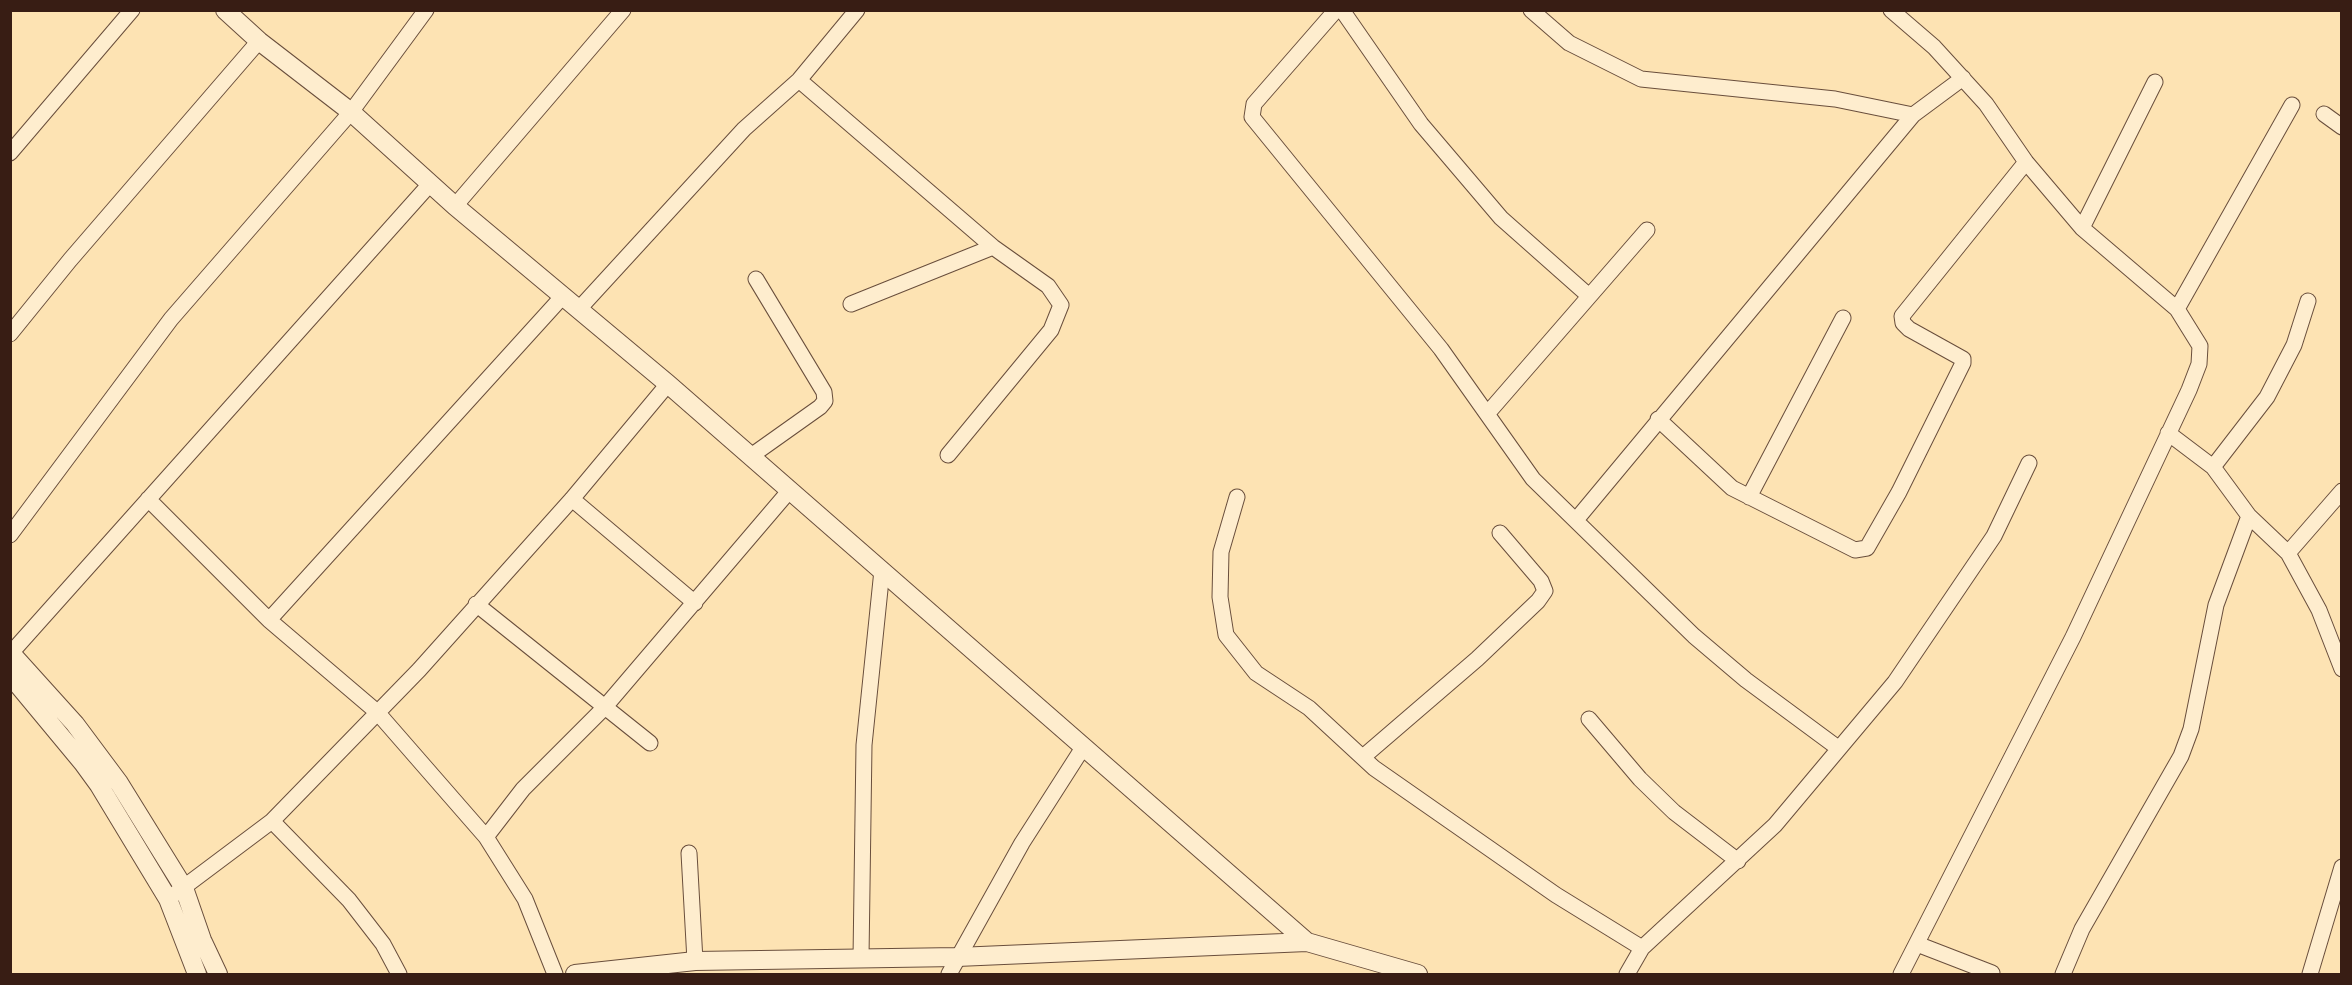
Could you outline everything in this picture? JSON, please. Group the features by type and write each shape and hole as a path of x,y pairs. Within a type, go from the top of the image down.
{"street":[{"path":"10,153 132,10"},
{"path":"225,10 259,41 351,112 455,206 752,456 1307,942"},
{"path":"10,534 171,319 351,112 426,10"},
{"path":"455,206 622,10"},
{"path":"579,310 744,129 799,80 857,10"},
{"path":"1336,10 1254,104 1252,117 1441,349 1533,479 1694,636 1746,680 1838,747"},
{"path":"1342,10 1421,124 1501,218 1589,296"},
{"path":"1530,10 1569,43 1641,79 1835,99 1913,115"},
{"path":"1891,10 1934,47 1986,104 2026,162 2082,228 2177,309 2200,346 2199,364 2073,637 1901,975"},
{"path":"10,334 70,260 259,41"},
{"path":"1575,520 1913,115 1963,78"},
{"path":"799,80 993,247 1048,286 1061,305 1052,330 948,454"},
{"path":"2082,228 2155,82"},
{"path":"2177,309 2292,105"},
{"path":"2324,114 2342,127"},
{"path":"1658,419 1732,488 1855,550 1867,548 1899,492 1963,363 1963,359 1909,329 1903,323 1902,316 2026,162"},
{"path":"218,975 202,940 184,888 119,783 75,724 11,652 430,184"},
{"path":"1487,414 1647,230"},
{"path":"851,304 993,247"},
{"path":"752,456 825,401 824,392 756,279"},
{"path":"269,620 562,296"},
{"path":"2213,467 2267,397 2294,345 2308,301"},
{"path":"1749,497 1843,318"},
{"path":"168,899 272,821 419,670 572,499 668,384"},
{"path":"2168,434 2213,467 2249,516 2288,553 2319,610 2342,669"},
{"path":"1627,975 1642,948 1775,825 1894,682 1949,605 1994,536 2029,463"},
{"path":"486,837 523,789 604,708 790,490"},
{"path":"2288,553 2342,491"},
{"path":"1237,497 1221,552 1220,597 1226,635 1256,673 1309,708 1374,768 1556,895 1642,948"},
{"path":"572,499 695,603"},
{"path":"148,500 269,620 376,712 486,837 525,899 555,975"},
{"path":"2063,975 2082,929 2181,756 2191,729 2216,605 2249,516"},
{"path":"1363,757 1477,660 1538,601 1545,591 1541,581 1500,532"},
{"path":"861,958 864,745 882,570"},
{"path":"477,604 650,743"},
{"path":"10,675 83,763 168,899 197,975"},
{"path":"1589,719 1640,779 1674,812 1738,861"},
{"path":"949,975 1022,843 1084,746"},
{"path":"272,821 349,900 383,944 399,975"},
{"path":"689,854 695,961"},
{"path":"2310,975 2342,867"},
{"path":"575,975 695,961 957,957 1307,942 1418,975"},
{"path":"1917,944 1992,974"}]}
